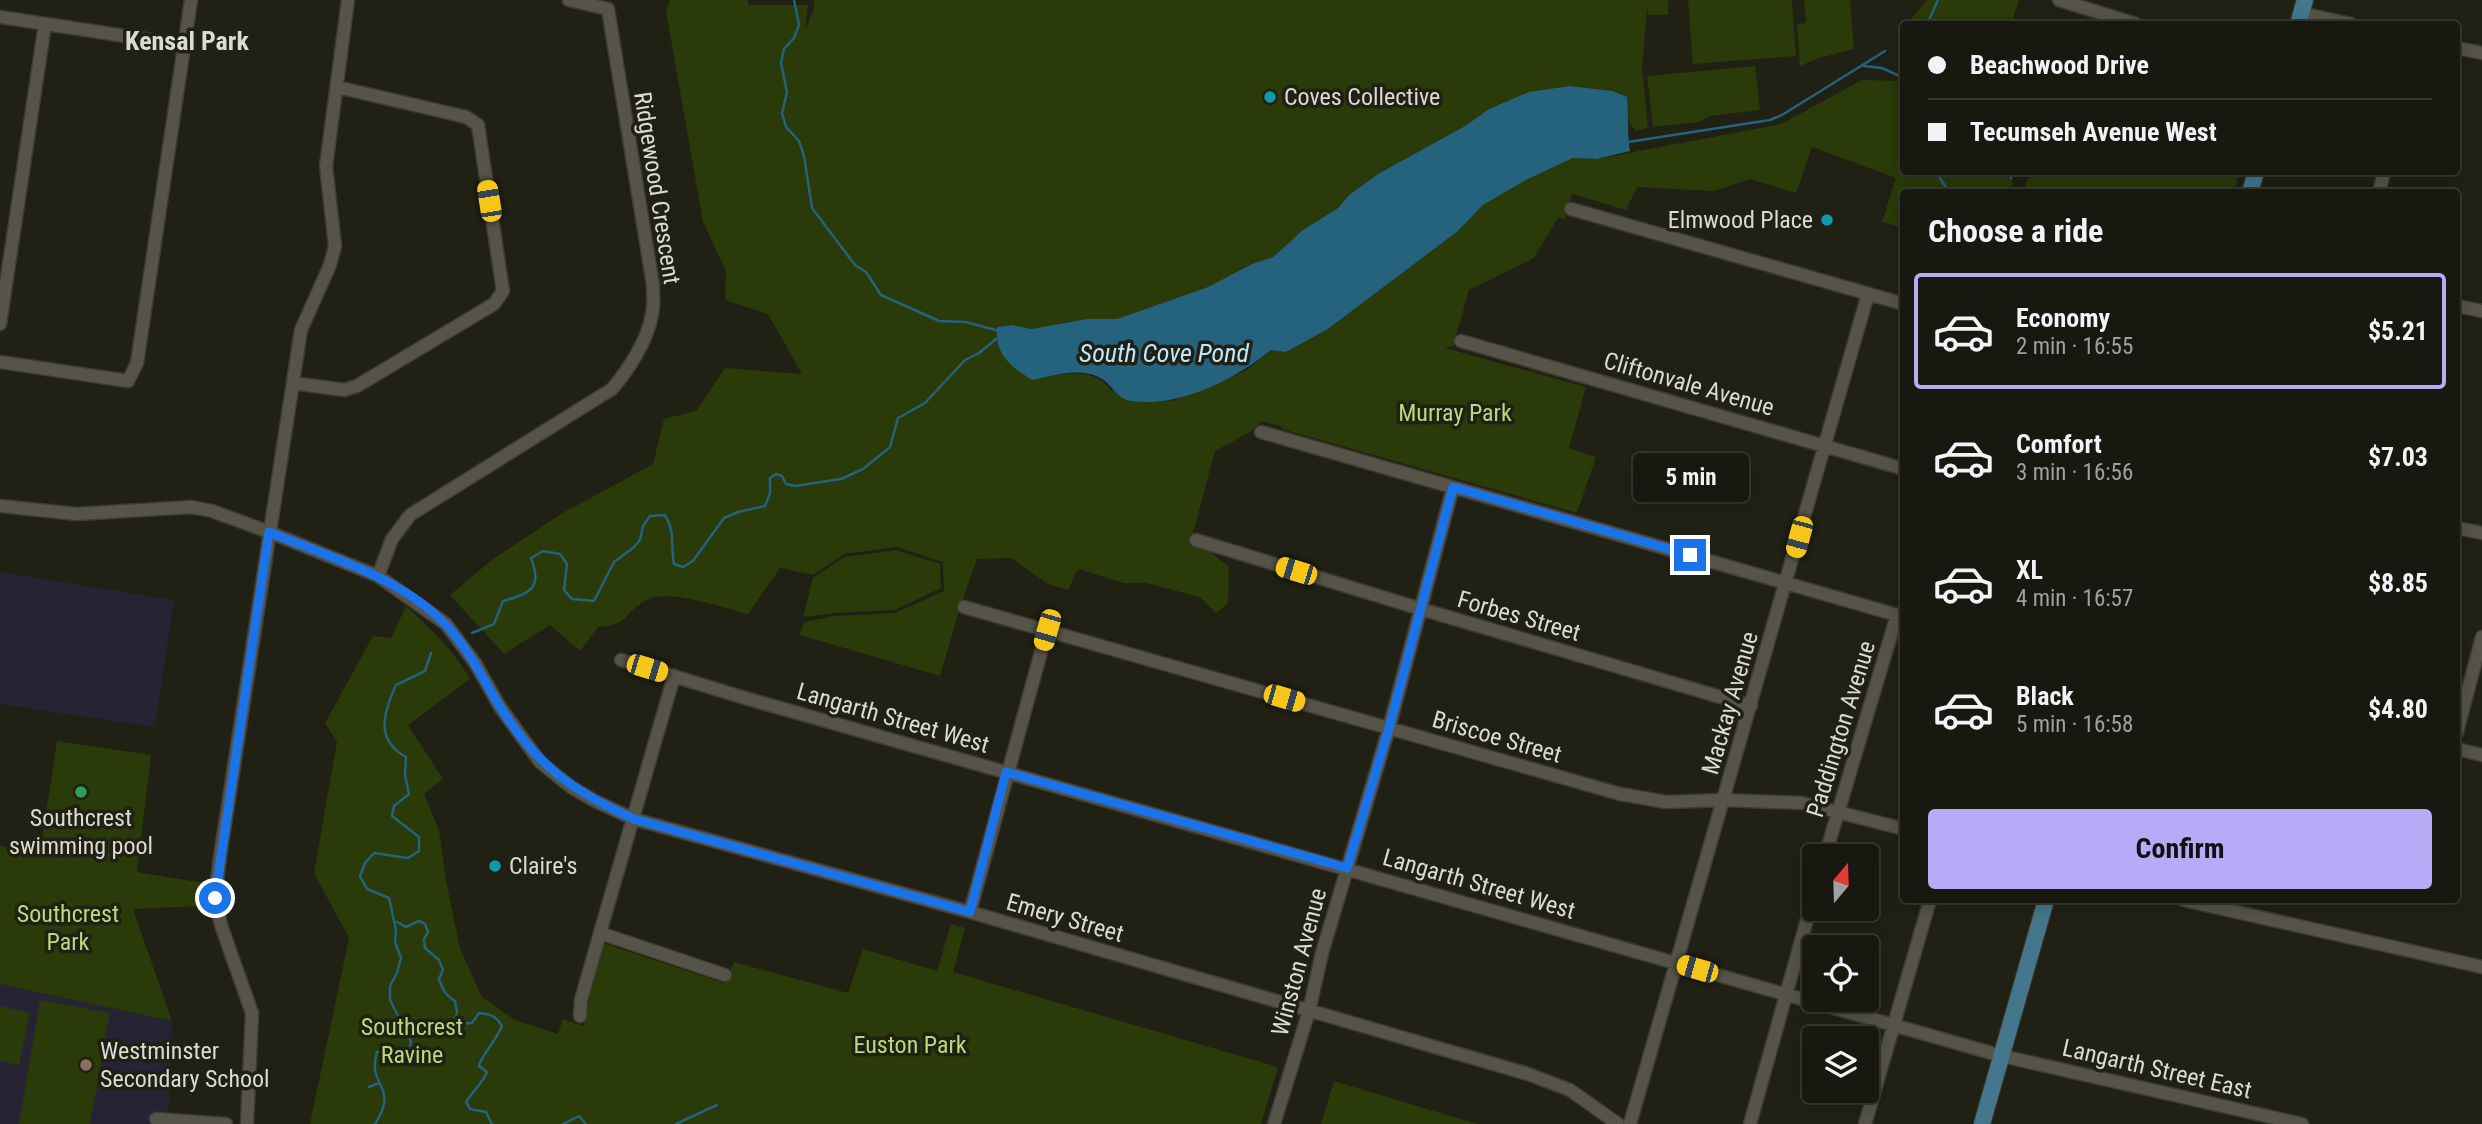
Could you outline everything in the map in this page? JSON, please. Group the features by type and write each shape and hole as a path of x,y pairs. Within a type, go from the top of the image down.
{"main road":[{"path":"1982,1124 2045,903"}],"street":[{"path":"0,362 128,381 136,363 191,0"},
{"path":"247,1124 252,1013 221,925 215,898 301,330 330,265 335,246 326,166 348,0"},
{"name":"Ridgewood Crescent","path":"378,576 392,539 410,515 612,389 631,367 652,315 653,285 609,4 569,0"},
{"path":"2059,0 2126,21"},
{"path":"2301,13 2337,21"},
{"path":"0,18 184,45"},
{"path":"0,324 45,24"},
{"path":"2460,49 2482,53"},
{"path":"293,383 344,390 358,386 494,304 502,291 478,125 466,117 337,87"},
{"path":"1571,209 1900,303"},
{"name":"Mackay Avenue","path":"1630,1124 1868,294"},
{"path":"2460,307 2482,311"},
{"name":"Cliftonvale Avenue","path":"1461,341 1900,468"},
{"path":"1261,432 1900,616"},
{"name":"Winston Avenue","path":"1274,1124 1389,728 1453,487"},
{"name":"Emery Street","path":"0,506 77,514 191,507 212,511 269,532 378,576 446,624 475,663 500,707 541,762 580,792 634,819 970,912 1548,1081 1570,1090 1618,1124"},
{"path":"2460,529 2482,533"},
{"name":"Forbes Street","path":"1196,540 1751,705"},
{"name":"Briscoe Street","path":"964,607 1620,794 1666,802 1724,800 1802,803 1900,828"},
{"name":"Paddington Avenue","path":"1828,844 1900,616"},
{"path":"970,912 1006,772 1047,630"},
{"path":"2460,721 2482,637"},
{"name":"Langarth Street West","path":"621,660 2002,1056"},
{"path":"580,1016 600,933 674,676"},
{"path":"2460,750 2482,755"},
{"path":"1865,1124 1929,903"},
{"path":"2196,903 2482,967"},
{"path":"1750,1124 1806,921"},
{"path":"600,933 725,975"},
{"name":"Langarth Street East","path":"2002,1056 2302,1124"},
{"path":"156,1119 226,1124"}],"shaded area":[{"path":"0,572 174,600 155,727 0,704"},
{"name":"Westminster Secondary School","path":"0,984 172,1021 168,1124 0,1124"}],"green space":[{"name":"Murray Park","path":"670,0 748,0 749,5 808,5 805,30 814,9 814,0 1668,0 1668,15 1649,15 1647,8 1642,68 1648,128 1636,131 1629,123 1627,97 1489,109 1465,126 1378,174 1349,195 1338,208 1303,230 1273,257 1252,264 1208,287 1117,319 1087,319 1031,329 1013,325 997,327 1032,380 1064,374 1085,374 1103,382 1111,390 1171,401 1247,370 1271,350 1286,352 1328,329 1458,231 1483,205 1526,180 1573,158 1597,159 1781,124 1862,80 1900,81 1900,175 2013,175 2012,189 1900,189 1900,227 1882,222 1896,178 1812,147 1796,193 1750,179 1714,191 1637,187 1626,210 1572,194 1565,219 1558,218 1534,258 1469,290 1453,346 1445,348 1586,387 1569,448 1596,457 1577,513 1261,421 1252,431 1215,451 1192,537 1229,567 1228,603 1216,613 1200,597 1146,583 1124,583 1078,569 1068,590 1048,584 1011,558 977,559 940,676 800,635 804,622 836,616 895,613 944,591 943,562 897,547 844,554 813,575 780,568 748,614 709,603 665,596 643,602 620,622 598,627 580,651 550,625 504,654 450,595 493,559 561,514 653,464 664,419 696,411 725,368 802,374 768,314 725,300 726,271 703,222 666,11"},
{"path":"1688,0 1792,0 1796,56 1693,64"},
{"path":"1804,0 1850,0 1854,49 1800,66 1797,24 1806,23"},
{"path":"1927,0 2019,0 2012,21 1910,21"},
{"path":"1755,66 1760,110 1710,116 1699,122 1653,127 1647,76"},
{"path":"2039,175 2238,175 2235,189 2024,189 2028,178"},
{"path":"896,550 940,564 941,588 895,610 803,617 813,578 844,557"},
{"path":"406,606 449,649 470,679 408,725 443,779 424,794 439,830 460,949 482,997 515,1020 558,1034 563,1019 583,1026 603,943 724,983 734,962 848,993 863,949 937,971 951,924 965,928 953,972 1278,1067 1261,1124 310,1124 349,938 314,873 337,742 325,723 373,636 391,638"},
{"name":"Southcrest Park","path":"57,741 151,755 137,872 204,883 201,906 133,909 172,1021 0,984 0,846 40,853"},
{"path":"40,1000 110,1013 90,1124 19,1124"},
{"path":"0,1006 30,1013 19,1065 0,1061"},
{"path":"1334,1081 1477,1124 1321,1124"}],"water":[{"name":"South Cove Pond","path":"1570,86 1612,91 1627,97 1630,151 1597,159 1573,158 1526,180 1483,205 1458,231 1328,329 1286,352 1271,350 1224,381 1187,396 1149,402 1131,401 1118,395 1102,379 1085,373 1067,373 1032,380 1011,365 1001,352 997,327 1013,325 1031,329 1087,319 1117,319 1208,287 1252,264 1273,257 1303,230 1338,208 1349,195 1378,174 1465,126 1489,109 1529,92"}],"waterway":[{"path":"794,0 799,25 794,38 784,49 781,63 787,92 782,113 786,127 799,141 804,156 812,208 855,265 866,272 881,295 939,321 965,322 996,330"},
{"path":"1928,21 1938,0"},
{"path":"1628,142 1770,120 1885,51"},
{"path":"1864,66 1882,68 1900,76"},
{"path":"1938,175 1947,189"},
{"path":"472,633 494,624 503,601 520,596 532,588 535,576 531,558 543,551 560,554 567,564 564,590 572,599 594,601 614,562 640,540 643,526 650,516 665,515 672,533 674,564 683,567 693,561 724,518 765,506 770,493 770,478 776,474 782,476 786,484 795,486 841,479 863,469 890,447 898,418 925,403 965,360 996,339"},
{"path":"375,1124 384,1101 384,1093 376,1072 377,1052 392,1050 409,1053 411,1041 390,1000 390,986 401,958 395,942 396,930 389,898 367,889 360,876 365,863 374,853 408,858 419,851 419,837 392,816 394,806 409,794 405,775 406,757 389,742 384,724 396,685 425,671 431,653"},
{"path":"397,922 406,927 419,921 425,924 428,932 424,939 425,948 439,960 443,970 440,983 455,1001 457,1012 454,1024 472,1023 479,1013 493,1016 502,1026 479,1066 487,1072 466,1102 470,1109 486,1112 492,1124"},
{"path":"369,1087 379,1083"},
{"path":"676,1124 717,1105"},
{"path":"563,1124 579,1116 586,1124"}],"place":[{"name":"Coves Collective","path":"1270,97"},
{"name":"Elmwood Place","path":"1827,220"},
{"name":"Southcrest swimming pool","path":"81,792"},
{"name":"Claire's","path":"495,866"},
{"name":"Westminster Secondary School","path":"86,1065"}],"district":[{"name":"Kensal Park","path":"187,41"}],"route":[{"path":"215,898 269,532 378,576 446,624 475,663 500,707 541,762 571,787 595,801 634,819 970,912 1006,772 1347,868 1389,728 1453,487 1690,555"}],"park label":[{"name":"Southcrest Ravine","path":"412,1041"},
{"name":"Euston Park","path":"910,1045"}]}
